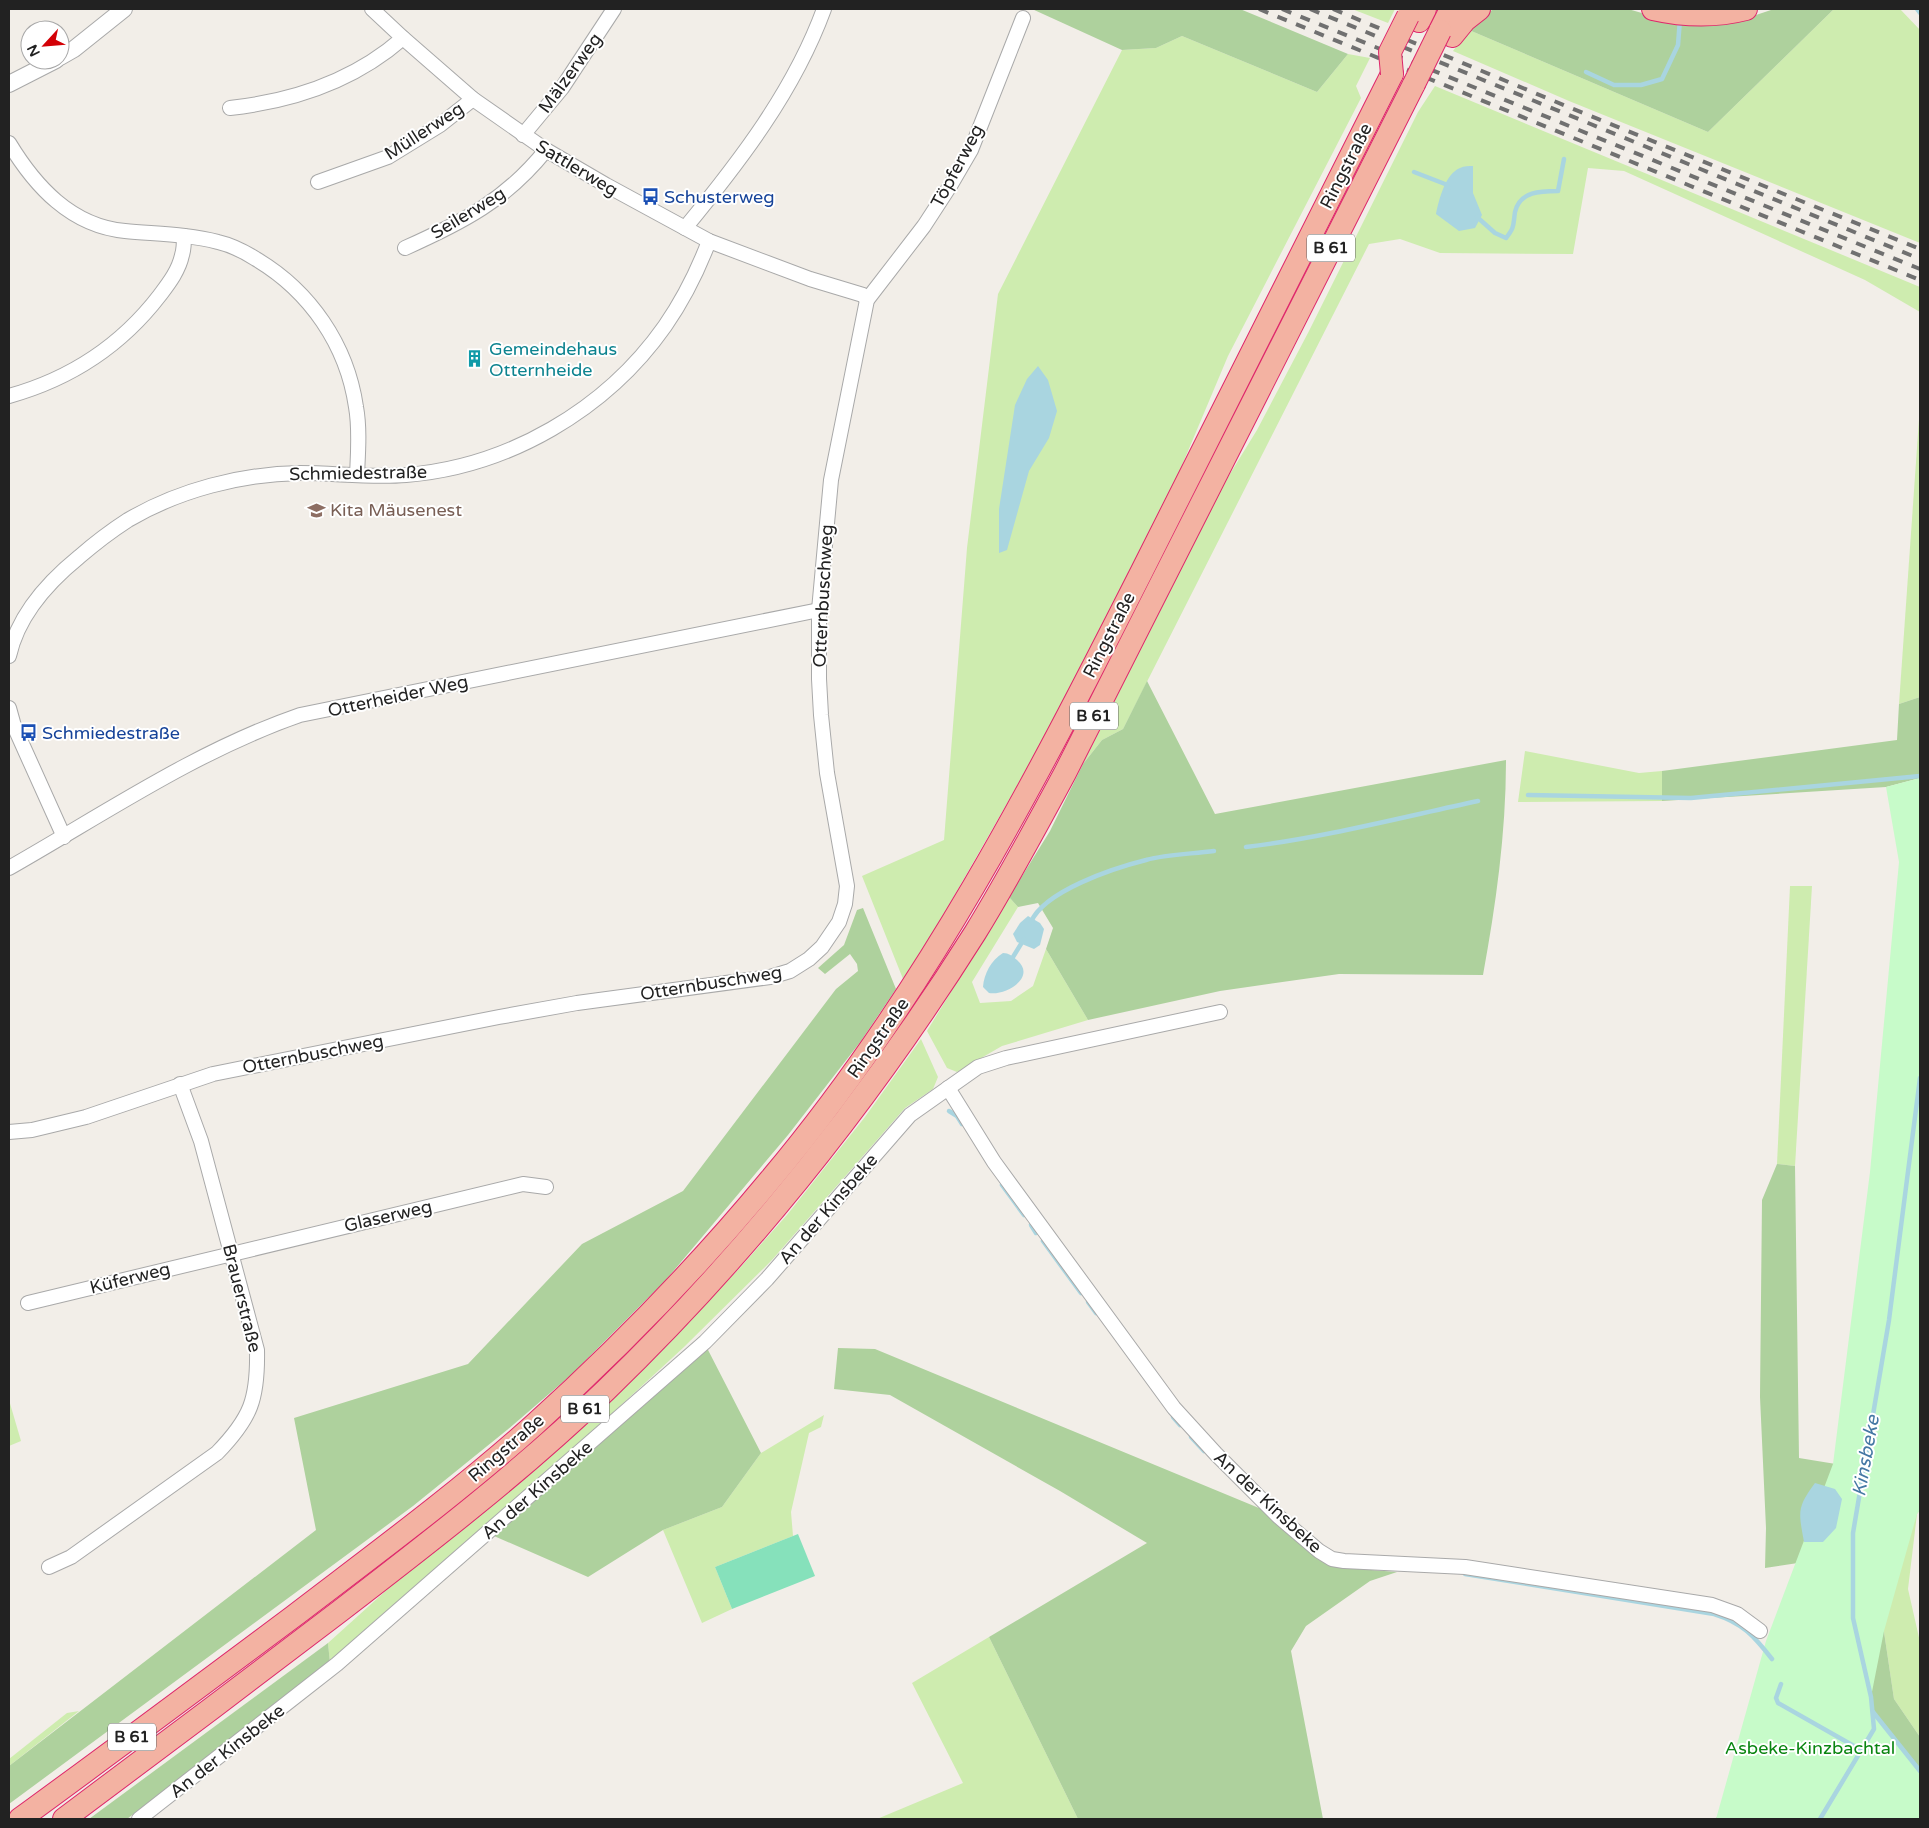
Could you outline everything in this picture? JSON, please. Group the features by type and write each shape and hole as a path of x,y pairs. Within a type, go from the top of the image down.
{"highway":[{"name":"B 61","path":"1446,33 1451,9"},
{"name":"B 61","path":"1446,33 1479,9"},
{"path":"1671,12 1726,14 1746,9"},
{"name":"Ringstraße","path":"20,1819 379,1551 523,1434 589,1374 680,1283 770,1180 835,1099 906,997 961,911 1045,761 1392,74 1416,13"},
{"name":"Ringstraße","path":"64,1819 386,1575 494,1489 605,1390 697,1298 787,1195 853,1112 918,1021 977,930 1022,853 1065,773 1428,55 1442,50 1446,33"}],"street":[{"path":"70,51 124,9"},
{"name":"Mälzerweg","path":"523,135 562,88 614,9"},
{"path":"685,228 727,177 773,111 798,69 824,9"},
{"name":"Sattlerweg","path":"379,11 403,38 473,99 546,150 628,198 710,241 810,279 863,295 867,300"},
{"name":"Töpferweg","path":"867,300 924,226 971,150 1023,18"},
{"path":"230,108 264,104 331,83 355,72 384,54 403,38"},
{"path":"9,84 36,70"},
{"name":"Müllerweg","path":"318,182 368,166 396,152 440,125 473,99"},
{"path":"9,143 36,183 65,209 86,220 106,228 123,231 184,236 219,242 246,253 283,278 304,297 332,336 350,379 356,408 357,475"},
{"name":"Seilerweg","path":"405,248 486,207 508,191 528,172 546,150"},
{"path":"9,396 60,378 120,339 138,322 169,283 182,256 184,236"},
{"name":"Schmiedestraße","path":"9,656 13,639 21,622 36,600 66,568 128,520 154,507 220,484 254,476 301,473 406,475 465,466 491,458 524,444 573,416 612,385 643,354 665,326 681,301 710,241"},
{"name":"Otternbuschweg","path":"9,1132 32,1130 86,1117 213,1074 577,1003 770,977 790,971 809,959 822,947 839,922 847,886 826,764 818,679 819,610 830,480 867,300"},
{"name":"Otterheider Weg","path":"9,868 218,749 262,729 300,715 819,610"},
{"path":"9,708 14,726 64,836"},
{"name":"An der Kinsbeke","path":"138,1819 337,1664 647,1394 704,1342 766,1279 910,1115 978,1067 1006,1058 1220,1012"},
{"name":"Brauerstraße","path":"49,1568 71,1557 216,1453 232,1438 245,1419 253,1401 258,1378 258,1350 201,1141 180,1084"},
{"name":"An der Kinsbeke","path":"948,1088 994,1162 1174,1408 1261,1499 1319,1551 1332,1559 1344,1561 1465,1567 1712,1605 1737,1614 1760,1631"},
{"name":"Glaserweg","path":"232,1253 523,1184 546,1187"},
{"name":"Küferweg","path":"28,1303 232,1253"}],"green space":[{"path":"1032,9 1240,9 1348,54 1317,92 1182,36 1156,48 1122,50"},
{"path":"1352,9 1395,9 1388,23"},
{"path":"1494,9 1628,9 1659,18 1750,17 1774,9 1834,9 1708,132 1469,30 1485,14"},
{"path":"1834,9 1900,9 1920,30 1920,243 1569,101 1453,51 1469,30 1708,132"},
{"path":"1182,36 1317,92 1348,54 1370,58 1356,86 1361,98 1228,356 1172,489 1061,709 938,924 903,979 862,876 944,840 967,548 998,294 1122,50 1156,48"},
{"path":"1435,86 1920,287 1920,312 1865,280 1624,171 1588,168 1573,254 1440,253 1400,239 1369,244 1123,729 1102,740 1083,764 1217,495 1257,430 1309,331 1418,112"},
{"path":"1920,405 1920,697 1899,704"},
{"path":"1147,681 1215,814 1506,760 1506,787 1499,868 1483,975 1339,974 1220,991 1088,1020 1046,949 1053,928 1038,903 1018,907 1009,897 1050,831 1083,764 1102,740 1123,729"},
{"path":"1920,697 1920,778 1886,787 1662,801 1662,771 1897,740 1899,704"},
{"path":"1525,751 1639,773 1662,771 1662,801 1518,802"},
{"name":"Asbeke-Kinzbachtal","path":"1920,778 1920,1510 1917,1514 1884,1631 1871,1697 1873,1712 1920,1771 1920,1819 1716,1819 1766,1641 1833,1464 1870,1172 1899,862 1886,787"},
{"path":"1790,886 1812,886 1795,1166 1777,1164"},
{"path":"1009,897 1018,907 972,982 980,1003 1011,1001 1033,986 1046,949 1088,1020 1002,1046 957,1072 947,1068 927,1031"},
{"path":"863,908 896,989 861,1041 788,1135 665,1281 571,1375 413,1506 9,1804 9,1766 316,1530 294,1418 468,1364 582,1244 683,1191 836,989 858,971 857,964 850,954 825,974 818,968 844,945 857,910"},
{"path":"921,1039 938,1077 933,1089 905,1108 771,1261 684,1347 593,1431 330,1663 328,1643 390,1587 523,1478 666,1343 738,1270 787,1215 865,1117"},
{"path":"1777,1164 1795,1166 1799,1458 1848,1466 1877,1585 1894,1699 1920,1737 1920,1787 1716,1819 1831,1558 1765,1568 1766,1528 1760,1397 1762,1200"},
{"path":"707,1348 761,1453 722,1507 663,1530 588,1577 494,1536"},
{"path":"838,1348 875,1349 1271,1513 1346,1568 1397,1572 1370,1581 1306,1626 1291,1651 1323,1819 1078,1819 989,1637 1147,1543 1060,1491 890,1395 834,1389"},
{"path":"9,1400 21,1441 9,1446"},
{"path":"824,1415 821,1427 809,1433 791,1512 793,1536 715,1567 732,1609 702,1623 663,1530 722,1507 761,1453"},
{"path":"1888,1472 1920,1510 1917,1514 1908,1589 1920,1642 1920,1737 1894,1699 1877,1585"},
{"path":"798,1534 815,1576 732,1609 715,1567"},
{"path":"989,1637 1078,1819 877,1819 963,1783 912,1683"},
{"path":"328,1643 330,1663 127,1819 89,1819"},
{"path":"79,1711 9,1766 9,1759 67,1713"}],"water":[{"path":"1473,166 1473,193 1482,215 1475,228 1459,231 1436,214 1450,176 1460,168"},
{"path":"1038,366 1048,380 1057,411 1049,438 1029,471 1007,550 999,553 999,509 1015,405 1027,379"},
{"path":"1028,916 1040,923 1044,929 1040,945 1034,949 1017,942 1013,934 1020,923"},
{"path":"1003,953 1012,956 1022,966 1023,973 1021,979 1017,984 1003,992 989,993 983,987 985,977 992,963"},
{"path":"1815,1483 1835,1489 1842,1499 1836,1528 1823,1542 1804,1542 1800,1511"}],"waterway":[{"name":"Kinsbeke","path":"1917,9 1920,13"},
{"path":"1586,72 1614,85 1641,85 1662,79 1678,45 1680,19"},
{"path":"1477,217 1495,233 1506,238 1514,223 1515,212 1521,200 1538,192 1558,191 1564,159"},
{"path":"1414,172 1445,184 1449,188"},
{"path":"1528,795 1691,798 1920,776"},
{"path":"1246,847 1333,833 1478,801"},
{"path":"1031,922 1038,911 1050,900 1081,882 1099,875 1154,858 1214,851"},
{"path":"1013,957 1024,939"},
{"name":"Kinsbeke","path":"1820,1819 1874,1729 1871,1697 1853,1618 1853,1533 1889,1320 1920,1078"},
{"path":"949,1111 957,1116 962,1124"},
{"path":"1002,1185 1024,1215"},
{"path":"1031,1225 1036,1233"},
{"path":"1043,1241 1081,1293"},
{"path":"1088,1302 1096,1313"},
{"path":"1173,1417 1180,1425"},
{"path":"1191,1437 1204,1451"},
{"path":"1465,1574 1714,1614 1733,1622 1747,1631 1772,1659"},
{"path":"1781,1684 1776,1698 1778,1703 1861,1750"},
{"path":"1873,1712 1920,1771"}],"railway":[{"path":"1259,9 1920,280"},
{"path":"1282,9 1920,269"},
{"path":"1310,9 1920,259"},
{"path":"1333,9 1566,106 1920,249"}],"place":[{"name":"Schusterweg","path":"650,197"},
{"name":"Gemeindehaus Otternheide","path":"475,359"},
{"name":"Kita Mäusenest","path":"316,510"},
{"name":"Schmiedestraße","path":"28,733"}]}
